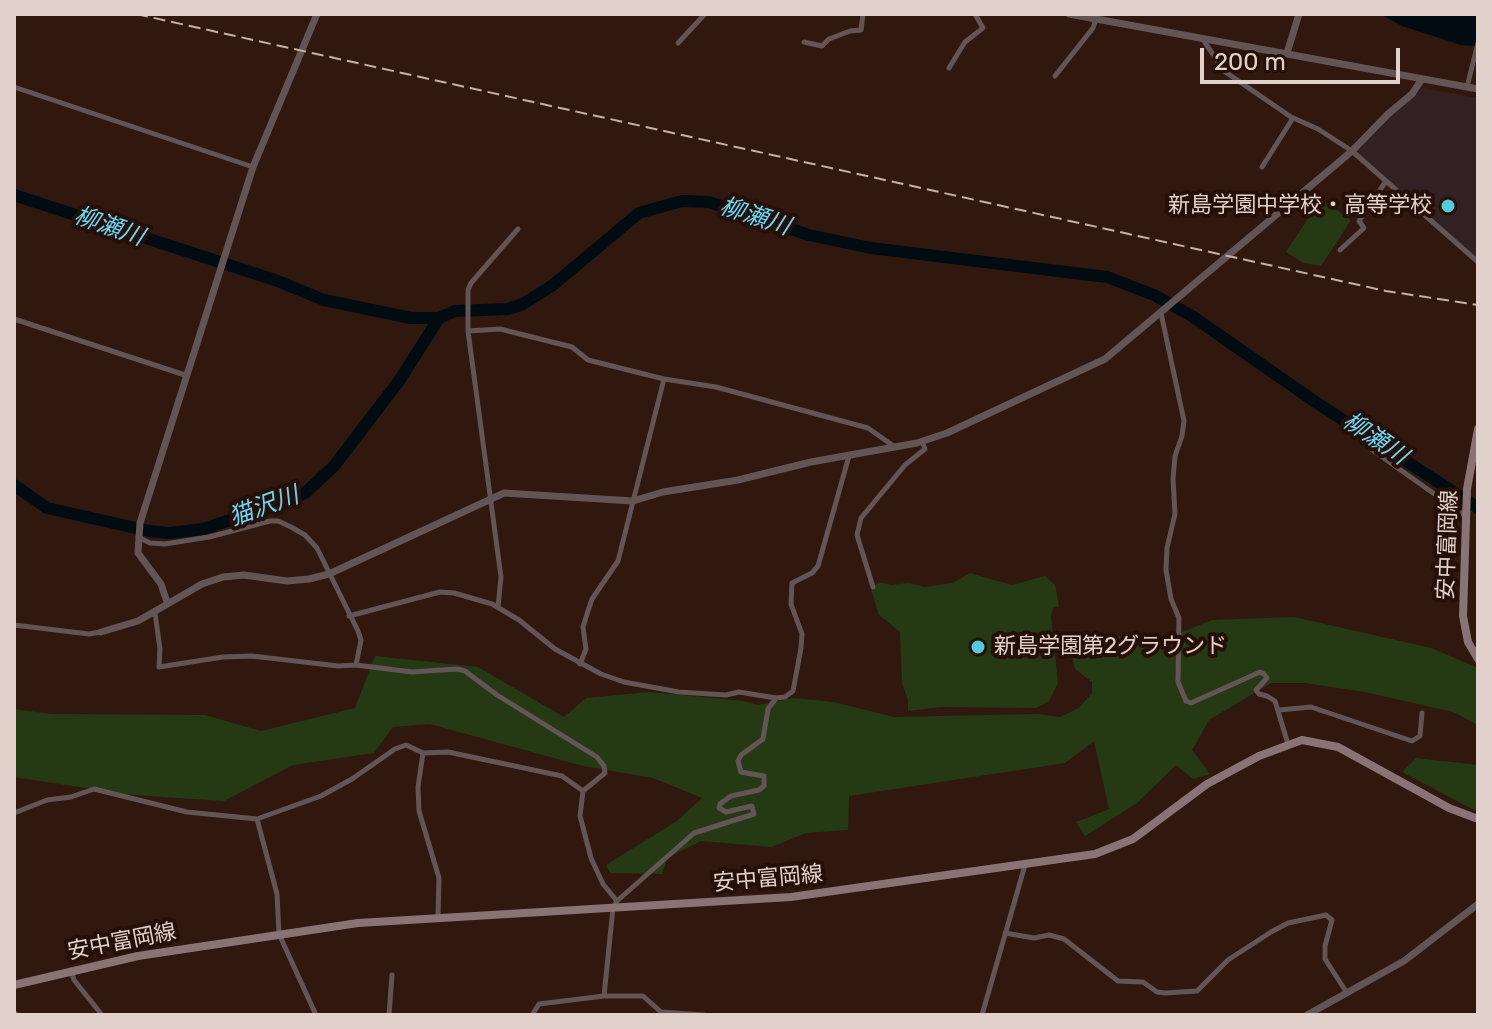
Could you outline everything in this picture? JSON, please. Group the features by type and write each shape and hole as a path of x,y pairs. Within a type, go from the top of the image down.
{"main road":[{"name":"安中富岡線","path":"1478,429 1467,489 1463,616 1468,642 1478,659"},
{"name":"安中富岡線","path":"14,985 71,970 358,923 615,905 791,897 1095,854 1122,845 1207,784 1288,744 1314,741 1338,747 1449,808 1478,819"}],"street":[{"path":"167,602 161,584 138,553 140,523 253,167 317,14"},
{"path":"678,43 705,14"},
{"path":"804,42 822,46 829,39 861,30 863,14"},
{"path":"949,68 965,42 983,28 975,14"},
{"path":"1069,14 1478,89"},
{"path":"1116,23 1122,14"},
{"path":"1287,53 1299,14"},
{"path":"1055,76 1093,28 1096,19"},
{"path":"1201,37 1224,71 1293,118 1318,129 1352,151 1478,262"},
{"path":"1467,87 1478,43"},
{"path":"14,625 89,634 155,613 167,602 223,577 244,575 287,581 329,574 504,493 633,501 663,492 738,480 896,447 947,433 1105,359 1352,151 1412,94 1422,79"},
{"path":"14,87 253,167"},
{"path":"1262,167 1293,118"},
{"path":"1340,250 1364,228 1359,221 1386,181"},
{"path":"498,607 501,577 469,328 469,303 471,283 518,229"},
{"path":"1163,312 1184,421 1175,456 1175,514 1167,559 1171,599 1179,618 1178,682 1186,701 1191,703 1260,672 1267,678 1256,690 1275,701 1288,744"},
{"path":"14,319 185,375"},
{"path":"469,328 500,329 572,347 588,360 664,379 716,387 868,428 896,447"},
{"path":"580,664 586,649 583,627 592,599 618,561 664,379"},
{"path":"873,587 857,535 861,518 905,465 925,449 922,441"},
{"path":"1371,449 1466,515"},
{"path":"349,616 440,592 454,593 498,607 555,649 601,674 647,688 785,697 793,691 802,634 791,604 792,583 812,573 818,566 849,456"},
{"path":"138,535 150,543 165,544 278,521 311,541 329,574 361,640 356,665"},
{"path":"155,613 159,667 223,657 252,656 412,672 457,669 465,671 497,695 597,757 605,773 583,791 580,816 591,858 615,905 604,996"},
{"path":"615,905 694,833 754,814 752,806 726,812 719,808 731,796 764,786 764,776 741,772 738,761 741,755 763,739 768,709 776,698"},
{"path":"1279,710 1311,707 1412,741 1420,736 1422,713"},
{"path":"14,813 47,800 71,797 94,789 187,812 257,819 321,796 406,745 423,753 448,752 562,776 583,791"},
{"path":"423,753 418,787 419,811 439,878 438,916"},
{"path":"257,819 277,894 279,934 316,1015"},
{"path":"982,1015 1025,865"},
{"path":"1307,1015 1404,961 1478,904"},
{"path":"1005,933 1034,938 1049,935 1064,939 1118,981 1143,982 1157,992 1165,993 1197,991 1228,960 1271,932 1288,923 1326,915 1332,920 1325,959 1347,993"},
{"path":"71,970 74,980 102,1015"},
{"path":"389,1015 392,975"},
{"path":"532,1015 539,1004 604,996 643,996 661,1012 704,1015"}],"shaded area":[{"path":"1380,14 1478,14 1478,46 1461,45 1402,26"},
{"name":"新島学園中学校・高等学校","path":"1423,88 1478,98 1478,259 1358,153 1382,123"}],"green space":[{"path":"1321,199 1351,220 1321,266 1304,263 1286,252"},
{"name":"新島学園第2グラウンド","path":"970,573 1012,585 1045,576 1055,585 1059,606 1053,608 1051,616 1058,683 1049,701 1037,708 941,707 908,711 902,683 900,632 879,615 871,589 879,582 924,587 953,583"},
{"path":"1294,617 1431,648 1478,668 1478,725 1453,712 1365,692 1305,683 1271,683 1209,720 1192,750 1210,774 1193,779 1176,765 1137,803 1085,836 1076,822 1109,809 1094,741 1065,763 849,796 848,830 806,833 772,847 701,841 667,858 662,874 610,873 606,865 677,821 702,798 653,778 583,766 430,724 393,727 374,753 293,765 224,801 132,795 14,777 14,709 51,714 205,715 261,731 355,708 375,656 478,667 564,717 586,698 649,692 758,705 794,698 833,702 894,717 1037,714 1060,717 1079,708 1092,693 1092,682 1075,669 1071,651 1088,635 1167,638 1212,620"},
{"path":"1416,758 1478,765 1478,812 1402,772"}],"waterway":[{"name":"柳瀬川","path":"14,195 275,280 324,300 411,318 439,318 455,311 508,309 523,304 553,285 639,213 682,201 709,202 809,235 871,248 1107,277 1154,295 1192,316 1314,401 1478,508"},
{"name":"猫沢川","path":"14,485 47,508 170,533 203,529 291,500 305,493 334,466 399,381 439,318"}],"railway":[{"path":"136,14 1386,291 1478,305"}],"place":[{"name":"新島学園中学校・高等学校","path":"1448,206"},
{"name":"新島学園第2グラウンド","path":"978,647"}]}
